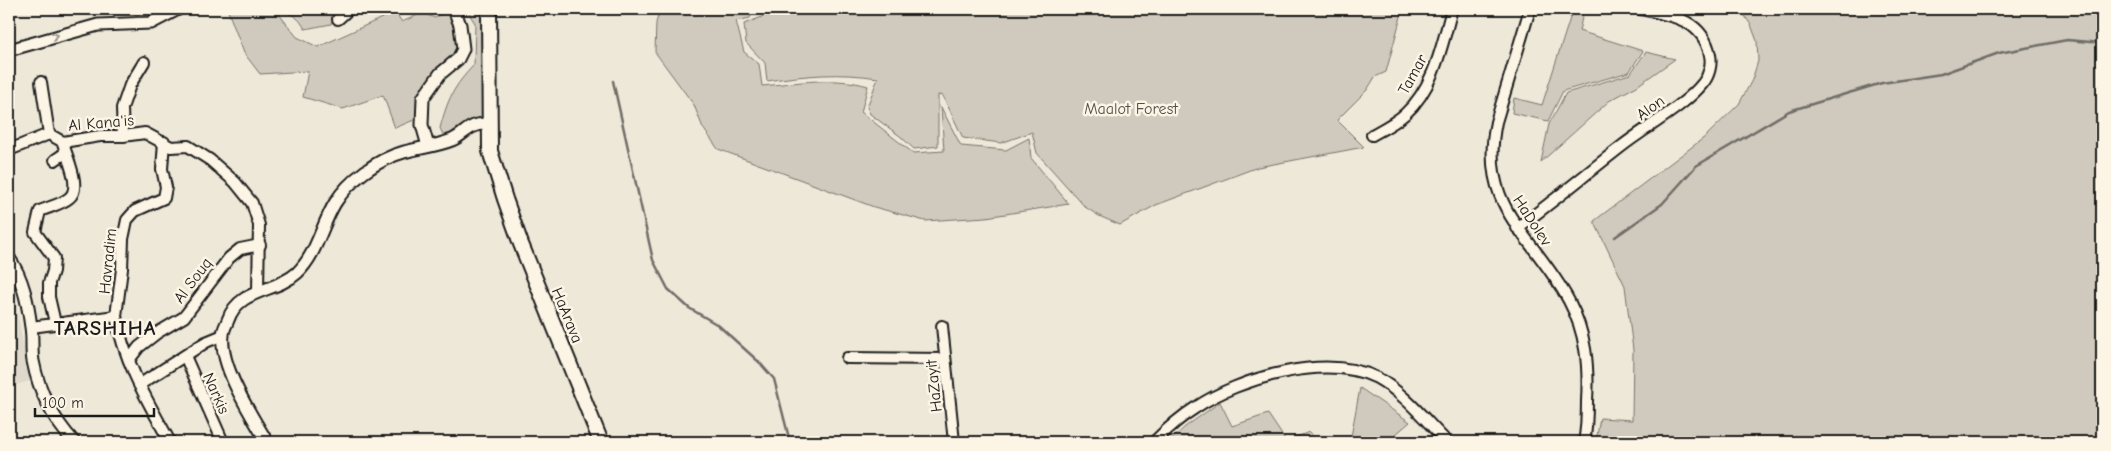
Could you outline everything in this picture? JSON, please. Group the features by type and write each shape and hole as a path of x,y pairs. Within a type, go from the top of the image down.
{"main road":[{"name":"HaArava","path":"489,9 490,150 504,200 601,442"}],"street":[{"path":"9,48 98,25 151,23 178,9"},
{"path":"338,19 349,9"},
{"path":"428,146 422,124 423,98 440,74 458,59 463,49 460,25 454,9"},
{"name":"Tamar","path":"1372,135 1405,114 1427,86 1438,58 1452,9"},
{"name":"HaDolev","path":"1530,9 1493,136 1493,175 1505,209 1559,284 1578,320 1584,337 1588,374 1584,442"},
{"name":"Alon","path":"1517,228 1640,132 1685,100 1704,82 1711,61 1709,48 1698,30 1682,18 1640,9"},
{"path":"123,136 122,108 130,85 144,62"},
{"path":"41,82 49,134"},
{"path":"267,442 240,397 230,369 223,335 231,311 247,296 290,279 303,267 321,235 334,204 346,188 367,170 402,152 452,140 475,125 489,123"},
{"name":"Al Kana'is","path":"9,150 49,134 63,142 100,136 146,133 172,147 188,146 210,160 235,182 252,203 260,225 258,292"},
{"path":"55,323 49,283 54,258 35,232 40,211 68,200 72,195 74,188 72,166 65,153 63,142"},
{"name":"Havradim","path":"116,316 122,269 123,239 127,220 135,211 164,198 166,188 162,168 164,142"},
{"path":"55,160 65,153"},
{"name":"Al Souq","path":"129,360 139,347 157,333 184,318 229,258 240,249 260,245"},
{"path":"9,258 23,288 31,327 33,360 42,393 51,413 74,442"},
{"path":"31,327 116,316 129,360 139,385 170,442"},
{"name":"HaZayit","path":"942,326 954,442"},
{"path":"139,385 206,342 223,335"},
{"name":"Narkis","path":"184,356 223,442"},
{"path":"847,358 945,359"},
{"path":"1154,442 1170,425 1222,393 1277,374 1333,368 1359,372 1378,379 1408,403 1447,442"}],"shaded area":[{"path":"13,289 30,381 9,387 9,290"}],"green space":[{"path":"237,9 275,9 297,37 318,47 395,12 402,22 422,13 435,18 449,9 462,45 436,80 421,117 395,128 383,95 343,109 303,97 308,71 260,74 244,53 228,11"},
{"path":"280,9 334,9 331,24 305,29 296,17 282,12"},
{"path":"466,9 485,9 487,117 446,141 440,128 446,109 456,87 474,65 475,23"},
{"path":"660,9 755,9 750,18 736,21 744,52 759,64 762,86 842,81 868,86 861,112 913,153 944,151 941,107 961,146 1006,150 1029,138 1031,158 1069,204 986,217 925,221 874,207 718,149 703,128 694,105 655,52 656,23"},
{"name":"Maalot Forest","path":"764,9 1403,9 1386,72 1375,77 1367,90 1337,120 1364,147 1258,167 1156,205 1120,225 1099,216 1085,207 1037,153 1032,132 1001,143 963,138 943,96 938,95 938,146 914,149 870,114 867,107 878,78 823,75 767,81 765,63 746,43 744,24 762,17"},
{"path":"1573,9 1584,9 1579,31 1643,51 1629,72 1563,91 1548,121 1512,113 1514,98 1542,105"},
{"path":"1740,9 2102,9 2102,442 1596,442 1600,418 1632,420 1633,350 1625,286 1594,221 1705,137 1739,104 1752,80 1758,61 1757,41 1751,25"},
{"path":"1646,52 1675,59 1637,86 1609,101 1541,162 1549,124 1566,93 1630,74"},
{"path":"1360,388 1410,422 1396,434 1400,442 1350,442"},
{"path":"1220,402 1232,426 1268,414 1286,441 1309,432 1318,442 1169,442 1185,427"}],"waterway":[{"path":"1615,237 1662,204 1696,166 1789,111 1882,83 1941,74 1999,53 2067,40 2102,43"},
{"path":"613,81 653,260 668,289 689,308 718,325 759,362 774,379 790,442"}],"district":[{"name":"TARSHIHA","path":"105,328"}]}
